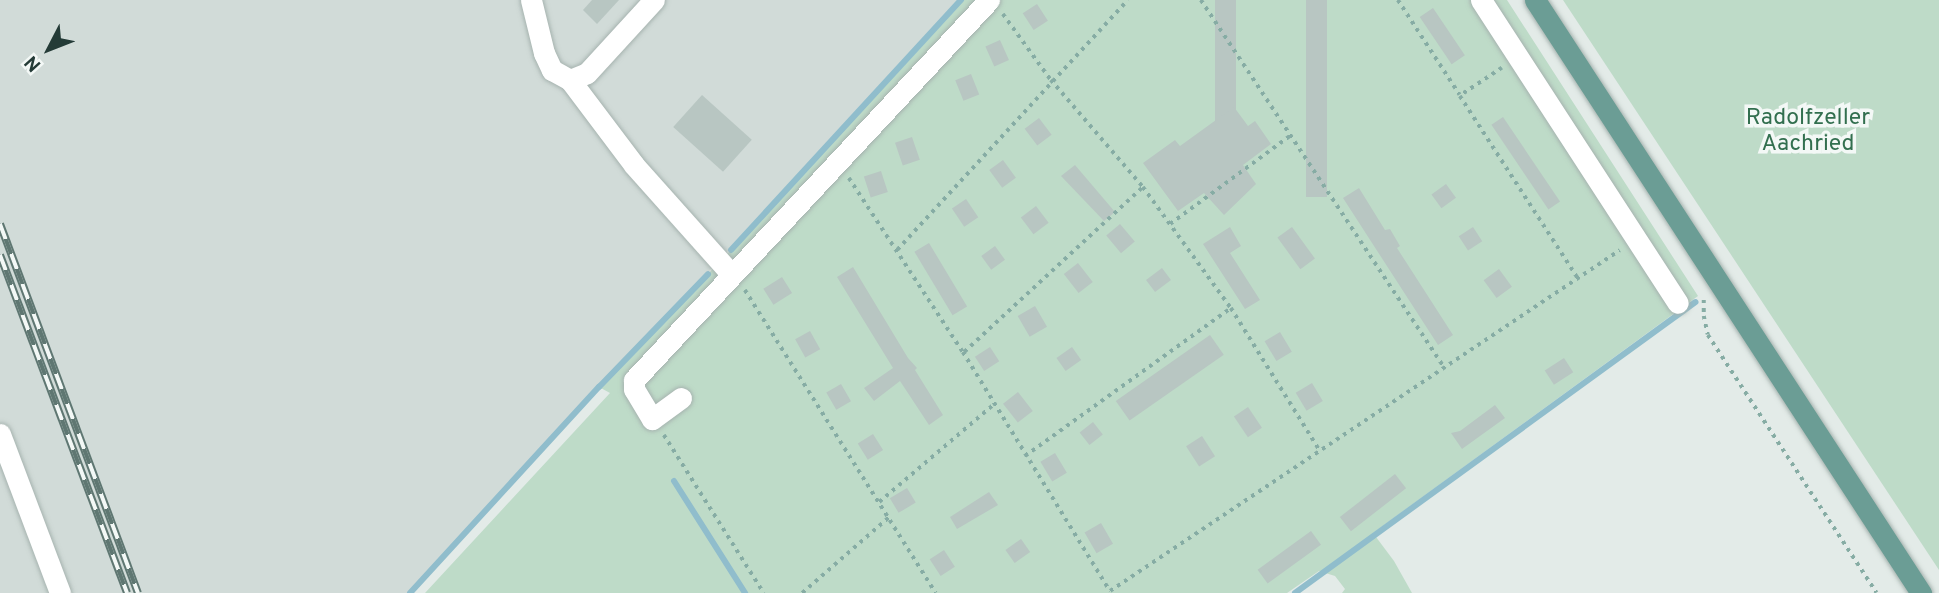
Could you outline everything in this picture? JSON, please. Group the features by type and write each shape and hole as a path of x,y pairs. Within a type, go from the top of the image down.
{"main road":[{"path":"1535,0 1921,593"}],"street":[{"path":"531,0 544,53 552,70 570,80 634,165 732,275"},
{"path":"570,80 587,73 654,0"},
{"path":"681,398 652,419 634,388 634,380 989,0"},
{"path":"1481,0 1678,303"},
{"path":"0,434 60,593"}],"path":[{"path":"989,0 1005,15 1051,80 1143,187 1231,308 1320,451"},
{"path":"896,250 1128,0"},
{"path":"1201,0 1445,369"},
{"path":"1398,0 1577,277"},
{"path":"1461,96 1518,57"},
{"path":"1170,224 1291,135"},
{"path":"836,164 963,352 993,405 1110,591 1636,239"},
{"path":"963,352 1143,187"},
{"path":"732,275 746,291 936,593"},
{"path":"1025,457 1231,308"},
{"path":"879,502 993,405"},
{"path":"652,419 764,593"},
{"path":"802,593 889,517"}],"shaded area":[{"path":"0,0 961,0 410,593 0,593"}],"green space":[{"path":"961,0 1507,0 1698,296 1373,533 1394,561 1412,593 1342,593 1345,589 1335,576 1319,571 1287,593 425,593 610,393 599,387 731,250"},
{"name":"Radolfzeller Aachried","path":"1563,0 1939,0 1939,570"}],"building":[{"path":"592,0 619,0 597,24 583,10"},
{"path":"1215,0 1236,0 1236,155 1215,155"},
{"path":"1306,0 1327,0 1327,197 1306,197"},
{"path":"1037,4 1048,21 1034,30 1023,13"},
{"path":"1433,8 1465,55 1452,64 1420,17"},
{"path":"1000,40 1009,60 994,67 985,47"},
{"path":"971,74 979,94 963,101 955,80"},
{"path":"702,95 752,140 723,172 673,127"},
{"path":"1234,107 1248,126 1255,121 1271,144 1243,165 1256,184 1224,215 1204,193 1178,211 1143,163 1175,140 1180,146"},
{"path":"1503,117 1560,202 1548,209 1491,125"},
{"path":"1039,118 1052,135 1037,146 1025,129"},
{"path":"912,137 920,160 903,166 895,143"},
{"path":"1003,160 1016,178 1002,188 989,170"},
{"path":"1075,165 1115,212 1104,221 1061,176"},
{"path":"881,171 888,192 871,197 864,177"},
{"path":"1446,184 1456,198 1441,208 1431,195"},
{"path":"1359,188 1385,230 1390,229 1400,246 1397,248 1453,335 1438,345 1343,198"},
{"path":"966,199 978,217 964,227 952,209"},
{"path":"1036,206 1049,223 1033,234 1021,217"},
{"path":"1120,224 1135,242 1121,253 1106,236"},
{"path":"1230,227 1241,246 1230,253 1260,300 1245,309 1203,244"},
{"path":"1292,227 1315,259 1300,269 1277,238"},
{"path":"1473,227 1482,241 1468,251 1459,236"},
{"path":"929,243 967,306 953,315 914,252"},
{"path":"995,246 1005,260 991,270 981,256"},
{"path":"1078,263 1093,282 1079,293 1064,274"},
{"path":"853,267 908,358 917,368 915,370 943,415 929,425 900,381 874,401 864,388 893,368 837,277"},
{"path":"1162,268 1171,280 1155,292 1146,280"},
{"path":"1499,269 1512,287 1497,298 1484,280"},
{"path":"782,277 792,293 773,305 763,289"},
{"path":"1035,306 1047,327 1030,337 1018,316"},
{"path":"810,331 820,349 805,358 795,339"},
{"path":"1280,332 1292,352 1276,361 1265,341"},
{"path":"1210,335 1224,355 1130,421 1116,401"},
{"path":"990,347 999,361 984,371 975,357"},
{"path":"1072,347 1081,360 1066,371 1056,358"},
{"path":"1564,358 1573,372 1554,385 1545,371"},
{"path":"1312,383 1323,401 1307,411 1296,393"},
{"path":"841,384 851,401 836,410 826,392"},
{"path":"1018,392 1033,411 1018,423 1003,404"},
{"path":"1495,405 1505,418 1462,449 1451,433 1460,431"},
{"path":"1248,407 1262,428 1248,437 1234,417"},
{"path":"1093,422 1103,435 1089,445 1080,432"},
{"path":"873,434 883,450 868,460 858,444"},
{"path":"1202,436 1215,456 1199,466 1186,446"},
{"path":"1055,453 1067,473 1052,481 1040,462"},
{"path":"1395,474 1406,488 1351,531 1340,517"},
{"path":"907,488 916,503 899,513 890,498"},
{"path":"989,492 998,505 957,529 950,517"},
{"path":"1101,523 1113,544 1097,553 1085,532"},
{"path":"1311,531 1321,545 1268,584 1258,570"},
{"path":"1021,539 1030,552 1015,563 1005,550"},
{"path":"944,550 955,567 941,576 930,559"}],"waterway":[{"path":"731,250 961,0"},
{"path":"410,593 599,387 708,274"},
{"path":"1295,593 1696,302"},
{"path":"674,481 745,593"}],"railway":[{"path":"0,224 138,593"},
{"path":"0,255 127,593"}]}
